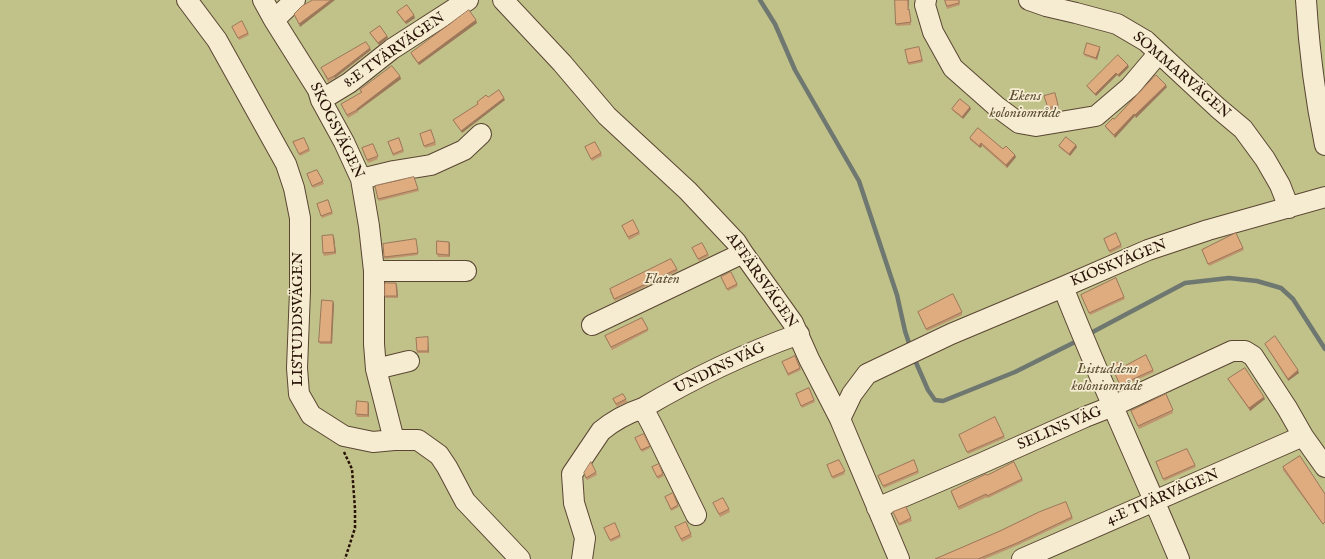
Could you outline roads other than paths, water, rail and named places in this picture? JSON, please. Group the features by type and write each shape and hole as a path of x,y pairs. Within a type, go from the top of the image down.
{"street":[{"name":"LISTUDDSVÄGEN","path":"187,0 217,40 286,164 294,188 300,218 300,291 297,368 299,394 311,415 344,436 373,442 418,440 439,455 448,467 465,501 520,559"},
{"name":"SKOGSVÄGEN","path":"263,0 318,90 320,100 344,142 361,179 369,226 374,271 374,344 376,369 394,440"},
{"path":"274,20 295,0"},
{"name":"8:E TVÄRVÄGEN","path":"320,100 349,83 392,49 468,0"},
{"name":"AFFÄRSVÄGEN","path":"503,0 562,63 607,116 688,191 736,242 793,323 799,334 809,359 840,419 899,559"},
{"path":"926,0 925,5 933,32 953,68 996,106 1018,123 1036,126 1096,116 1130,87 1158,54"},
{"name":"SOMMARVÄGEN","path":"1029,0 1046,6 1117,24 1146,41 1158,54 1243,129 1265,159 1280,185 1289,208"},
{"path":"1306,0 1308,33 1317,106 1325,145"},
{"path":"361,179 394,170 431,165 464,150 480,134"},
{"name":"KIOSKVÄGEN","path":"840,419 852,394 867,374 911,352 1148,250 1208,230 1325,197"},
{"path":"592,325 743,253"},
{"path":"374,271 466,271"},
{"path":"1063,287 1179,559"},
{"name":"UNDINS VÄG","path":"582,559 585,538 574,503 572,474 601,431 632,412 643,408 721,367 799,334"},
{"name":"SELINS VÄG","path":"877,508 1113,406 1232,350 1245,351 1253,356 1288,408 1303,436 1325,467"},
{"path":"376,369 408,361"},
{"path":"643,408 654,427 696,515"},
{"name":"4:E TVÄRVÄGEN","path":"1022,559 1303,436"}],"waterway":[{"path":"760,0 775,24 795,70 859,181 897,295 905,331 911,349"},
{"path":"1087,335 1185,283 1229,278 1257,281 1281,288 1293,299 1325,349"},
{"path":"914,358 928,390 935,400 943,401 1015,372 1079,340"}],"park label":[{"name":"Ekens koloniområde","path":"1025,106"},
{"name":"Flaten","path":"662,280"},
{"name":"Listuddens koloniområde","path":"1107,378"}]}
